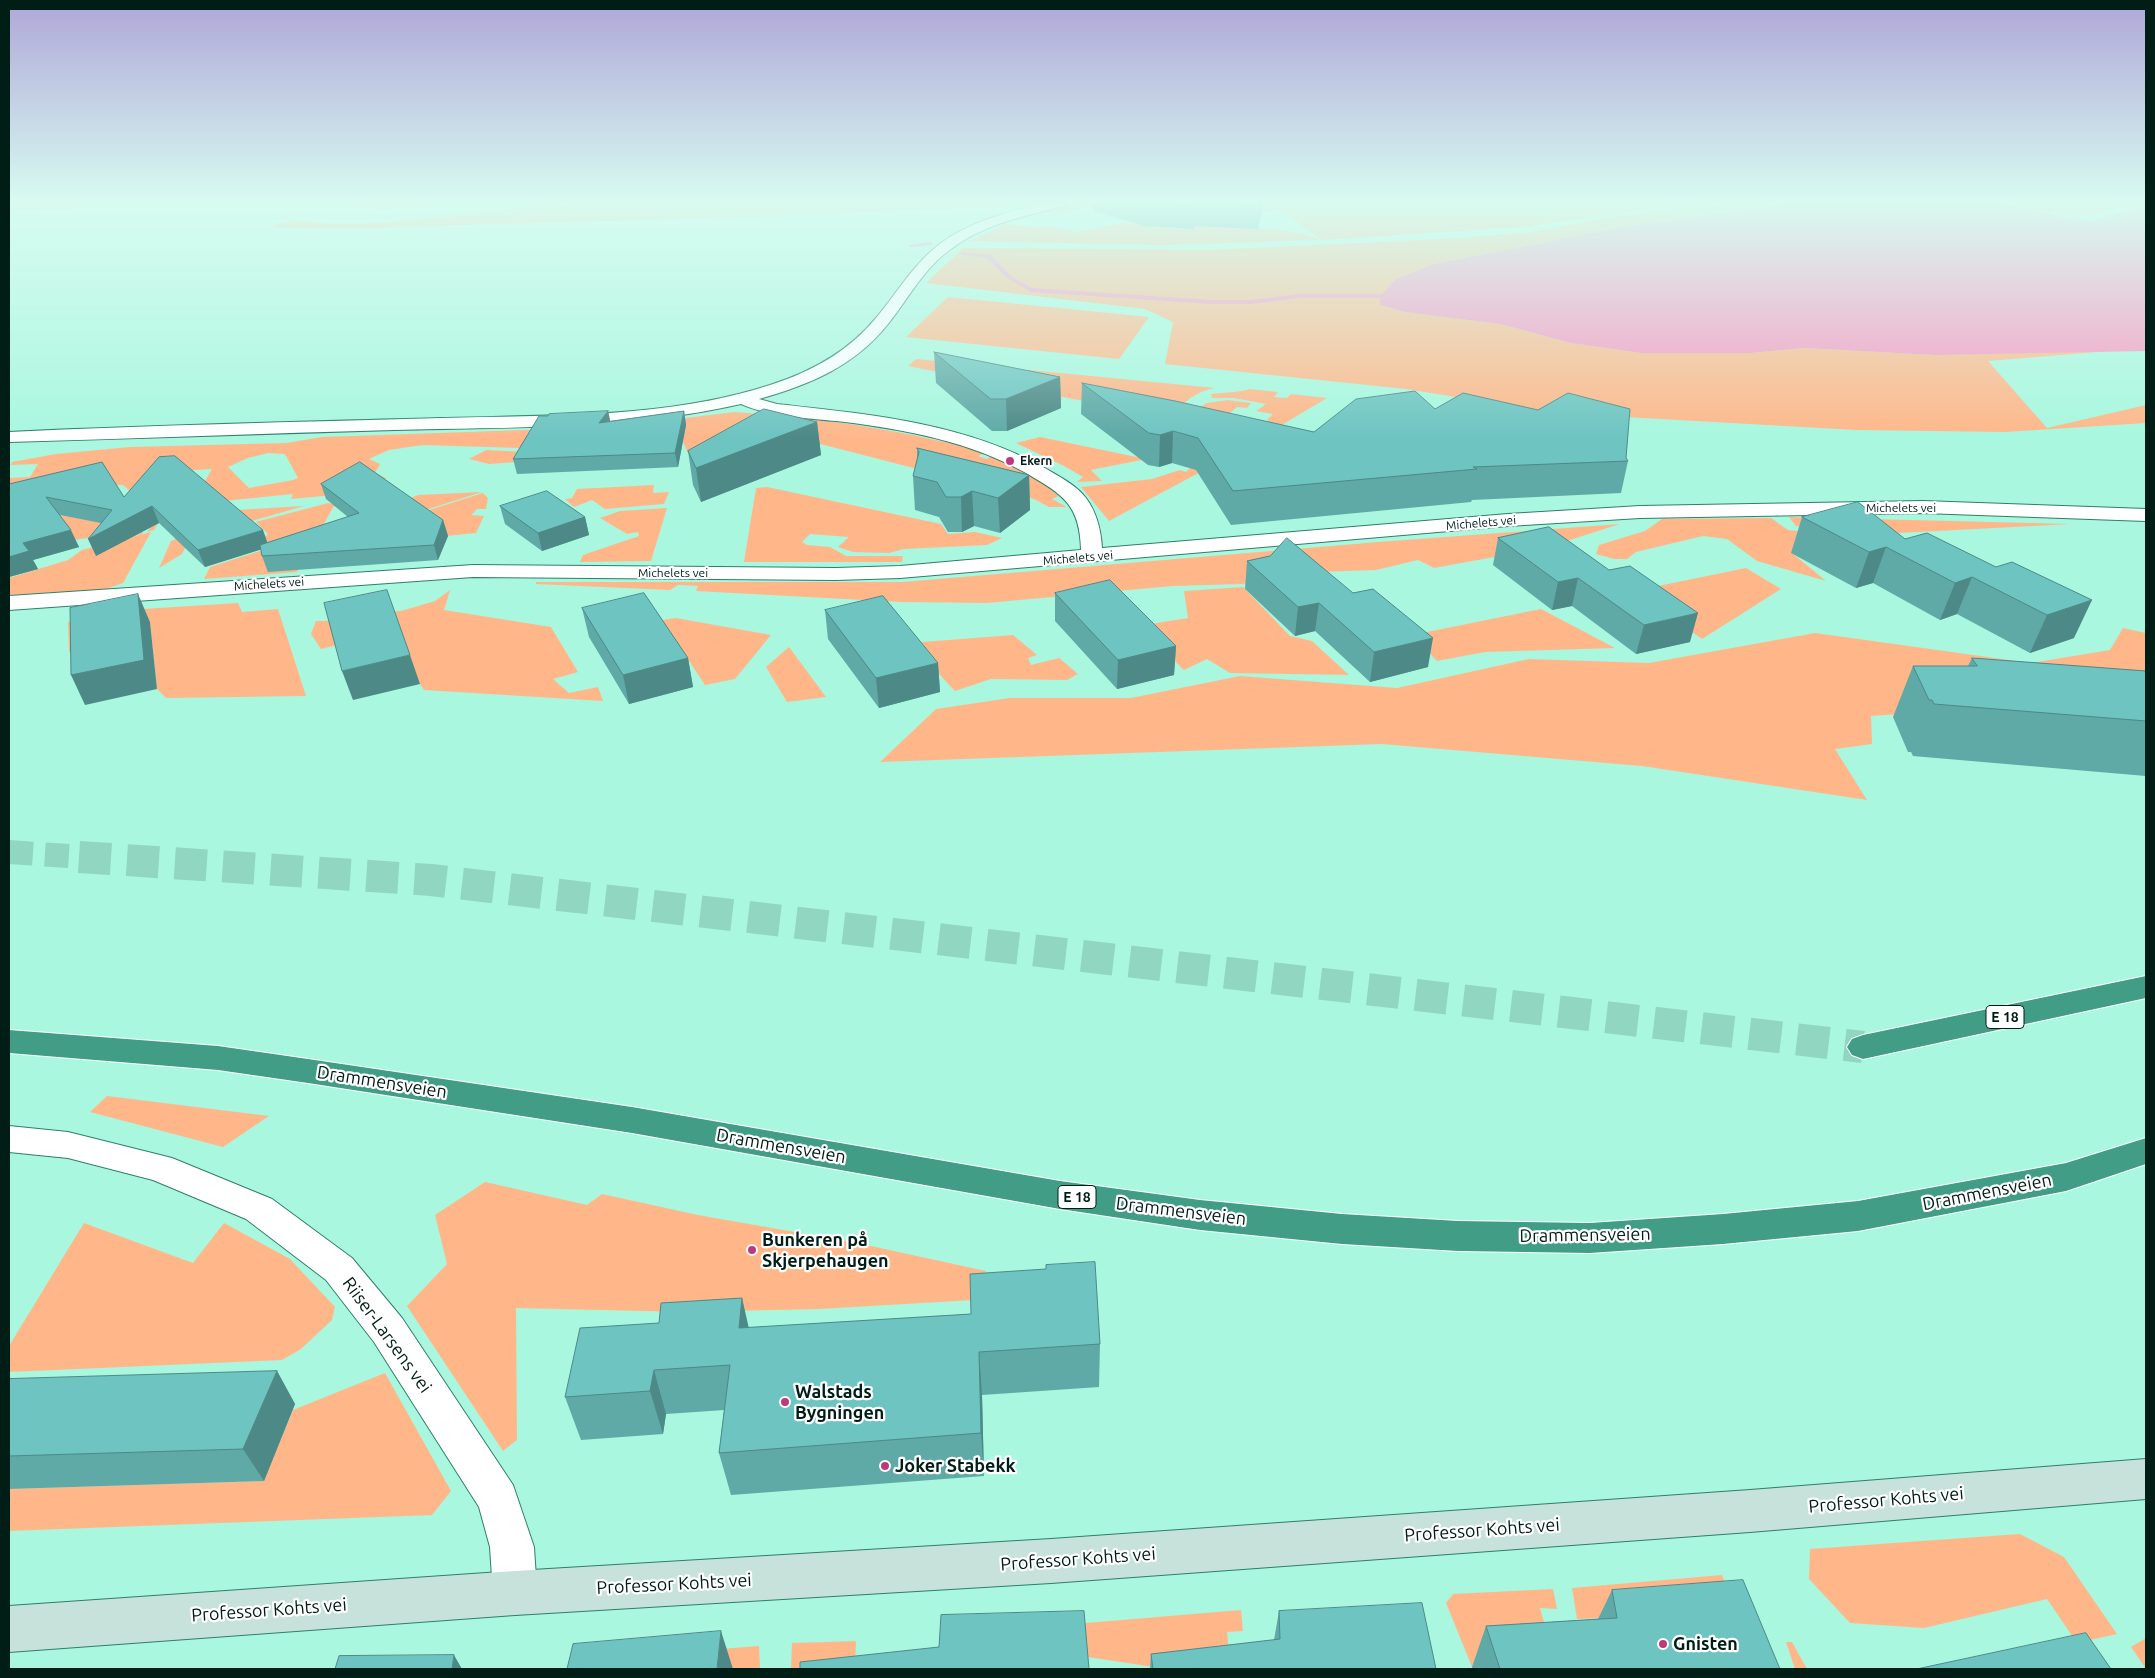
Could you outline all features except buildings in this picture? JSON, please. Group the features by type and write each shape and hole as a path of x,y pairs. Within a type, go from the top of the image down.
{"highway":[{"name":"E 18","path":"1863,1047 2146,987"},
{"name":"Drammensveien","path":"9,1041 218,1058 317,1072 632,1120 1060,1195 1200,1215 1342,1229 1458,1236 1590,1238 1723,1229 1858,1216 2066,1177 2146,1151"}],"main road":[{"name":"Professor Kohts vei","path":"9,1629 515,1593 1051,1561 1740,1512 2146,1479"}],"street":[{"path":"9,437 527,421 649,413 742,399 794,383 822,371 841,359 861,344 880,323 911,281"},
{"path":"742,399 757,405 777,409 903,426 952,437 994,450 1027,465 1062,487 1078,502 1086,516 1092,537 1092,557"},
{"name":"Michelets vei","path":"9,603 435,573 836,574 900,572 1508,520 1640,512 1923,507 2146,515"},
{"name":"Riiser-Larsens vei","path":"9,1139 68,1145 160,1168 259,1209 339,1269 388,1330 498,1499 512,1547 515,1593"}],"shaded area":[{"path":"928,281 1405,281 1380,296 1380,305 1404,312 1500,324 1571,343 1641,353 1750,353 1804,348 1935,355 2122,350 1988,361 2047,428 2146,405 2146,423 2005,432 1856,430 1554,413 1406,389 1165,364 1173,322 1145,309 926,283"},
{"path":"1394,281 2146,281 2146,351 1935,355 1804,348 1750,353 1641,353 1571,343 1500,324 1404,312 1380,305 1380,296"},
{"path":"948,297 1149,317 1119,359 906,337"},
{"path":"916,359 1215,388 1195,395 1179,409 1083,401 908,366"},
{"path":"1249,389 1278,392 1274,397 1287,398 1291,394 1327,398 1238,451 1234,450 1269,421 1267,420 1273,414 1256,411 1266,404 1234,398 1212,398 1211,394"},
{"path":"1228,400 1251,403 1247,408 1237,407 1219,423 1200,407 1207,403"},
{"path":"734,412 864,426 928,438 992,454 990,456 982,454 978,456 987,459 993,455 1030,473 1059,496 1052,499 1067,507 1049,507 1034,499 797,438 688,453 680,435 536,432 519,448 423,445 389,450 369,459 380,464 375,473 386,478 385,482 391,483 377,491 291,499 293,494 194,504 195,498 212,469 163,472 179,475 198,475 194,479 131,492 123,485 117,485 109,477 9,512 9,478 30,477 38,464 11,465 12,462 56,454 130,447 286,443 322,437 613,427","holes":["268,453 285,454 298,478 249,488 228,467 248,458"]},
{"path":"1040,437 1146,459 1091,470 1102,481 1077,482 1083,477 1016,443"},
{"path":"486,450 525,452 517,462 489,464 469,459"},
{"path":"1191,467 1204,470 1109,521 1081,487 1152,479 1180,470 1186,472"},
{"path":"654,485 653,493 669,492 664,504 605,509 592,500 574,507 565,499 572,498 577,489"},
{"path":"767,487 941,524 948,534 975,532 1002,538 987,545 904,549 889,553 853,552 838,547 849,537 810,534 802,542 807,545 830,547 846,556 903,556 902,562 744,562 756,488"},
{"path":"482,492 413,514 411,498 418,495"},
{"path":"483,493 488,498 486,509 477,509 471,515 484,516 476,533 446,536 423,512"},
{"path":"328,503 335,504 297,572 204,579 210,567 263,550 264,538 268,534 256,522"},
{"path":"304,506 231,527 186,546 182,554 159,568 171,541 195,532 185,513"},
{"path":"667,508 651,561 580,562 583,555 639,536 638,532 627,534 600,518 620,511"},
{"path":"164,513 154,530 147,532 150,528 134,530 143,532 142,534 95,545 88,538 66,541 33,522 69,514"},
{"path":"1789,517 2071,524 1898,533 1876,526 1796,526"},
{"path":"1771,518 1788,530 1818,533 1792,553 1826,581 1757,561 1727,539 1703,536 1636,552 1627,559 1614,559 1596,554 1599,545 1645,531 1662,519"},
{"path":"1620,524 1570,540 1511,554 1434,568 1418,560 1376,570 1316,572 1242,584 1172,586 987,603 901,602 696,591 698,586 678,585 670,590 536,584 536,582 903,582 1378,542"},
{"path":"151,532 123,583 106,589 9,595 9,578 68,560 82,550"},
{"path":"1746,568 1781,589 1702,639 1634,591"},
{"path":"1243,587 1290,636 1312,641 1349,675 1230,673 1207,659 1184,670 1138,626 1188,618 1184,591"},
{"path":"450,590 444,610 551,627 578,672 553,679 569,693 598,687 603,701 424,690 420,684 337,645 321,649 311,634 316,621 354,620 367,613 401,611 435,601"},
{"path":"238,603 242,612 278,609 306,696 166,698 157,689 150,623 84,649 69,652 68,622 143,609"},
{"path":"1541,609 1615,648 1485,652 1437,661 1412,635"},
{"path":"676,618 771,635 735,679 705,685 662,620"},
{"path":"2123,628 2146,633 2146,718 2030,705 1871,716 1872,744 1835,749 1867,800 1642,766 1382,744 880,762 936,709 1010,698 1131,698 1240,676 1397,688 1529,659 1649,663 1815,633 2031,663 2110,650"},
{"path":"1013,635 1037,655 1028,658 1031,665 1059,658 1078,674 1067,680 991,679 955,691 910,643"},
{"path":"789,647 826,697 787,702 766,667"},
{"path":"107,1096 269,1116 223,1147 90,1112"},
{"path":"485,1182 587,1205 602,1194 698,1215 857,1243 986,1271 974,1300 819,1309 685,1312 516,1308 517,1440 503,1451 407,1306 447,1264 435,1215"},
{"path":"84,1223 193,1263 224,1223 290,1259 335,1307 332,1320 301,1349 282,1360 9,1372 9,1346"},
{"path":"385,1373 451,1491 432,1515 9,1531 9,1489 263,1481 293,1410"},
{"path":"2020,1534 2064,1557 2117,1634 2077,1643 2047,1599 1924,1628 1850,1623 1809,1579 1810,1549"},
{"path":"1722,1575 1736,1613 1577,1619 1572,1588"},
{"path":"1553,1589 1557,1609 1540,1608 1555,1661 1472,1667 1446,1603 1453,1594"},
{"path":"1241,1610 1243,1631 1227,1632 1231,1669 1167,1669 942,1635"},
{"path":"2146,1638 2146,1669 2131,1647"},
{"path":"856,1641 855,1666 902,1669 791,1669 792,1643"},
{"path":"1786,1642 1792,1642 1807,1669 1795,1669"},
{"path":"759,1646 760,1669 588,1669 590,1659"}],"waterway":[{"path":"1016,281 1031,290 1212,302 1250,302 1300,296 1380,296"}],"tunnel":[{"path":"9,852 98,858"},
{"path":"79,857 431,880 1863,1047"}],"place":[{"name":"Ekern","path":"1010,461"},
{"name":"Bunkeren på Skjerpehaugen","path":"752,1250"},
{"name":"Walstads Bygningen","path":"785,1402"},
{"name":"Joker Stabekk","path":"885,1466"},
{"name":"Gnisten","path":"1663,1644"}]}
